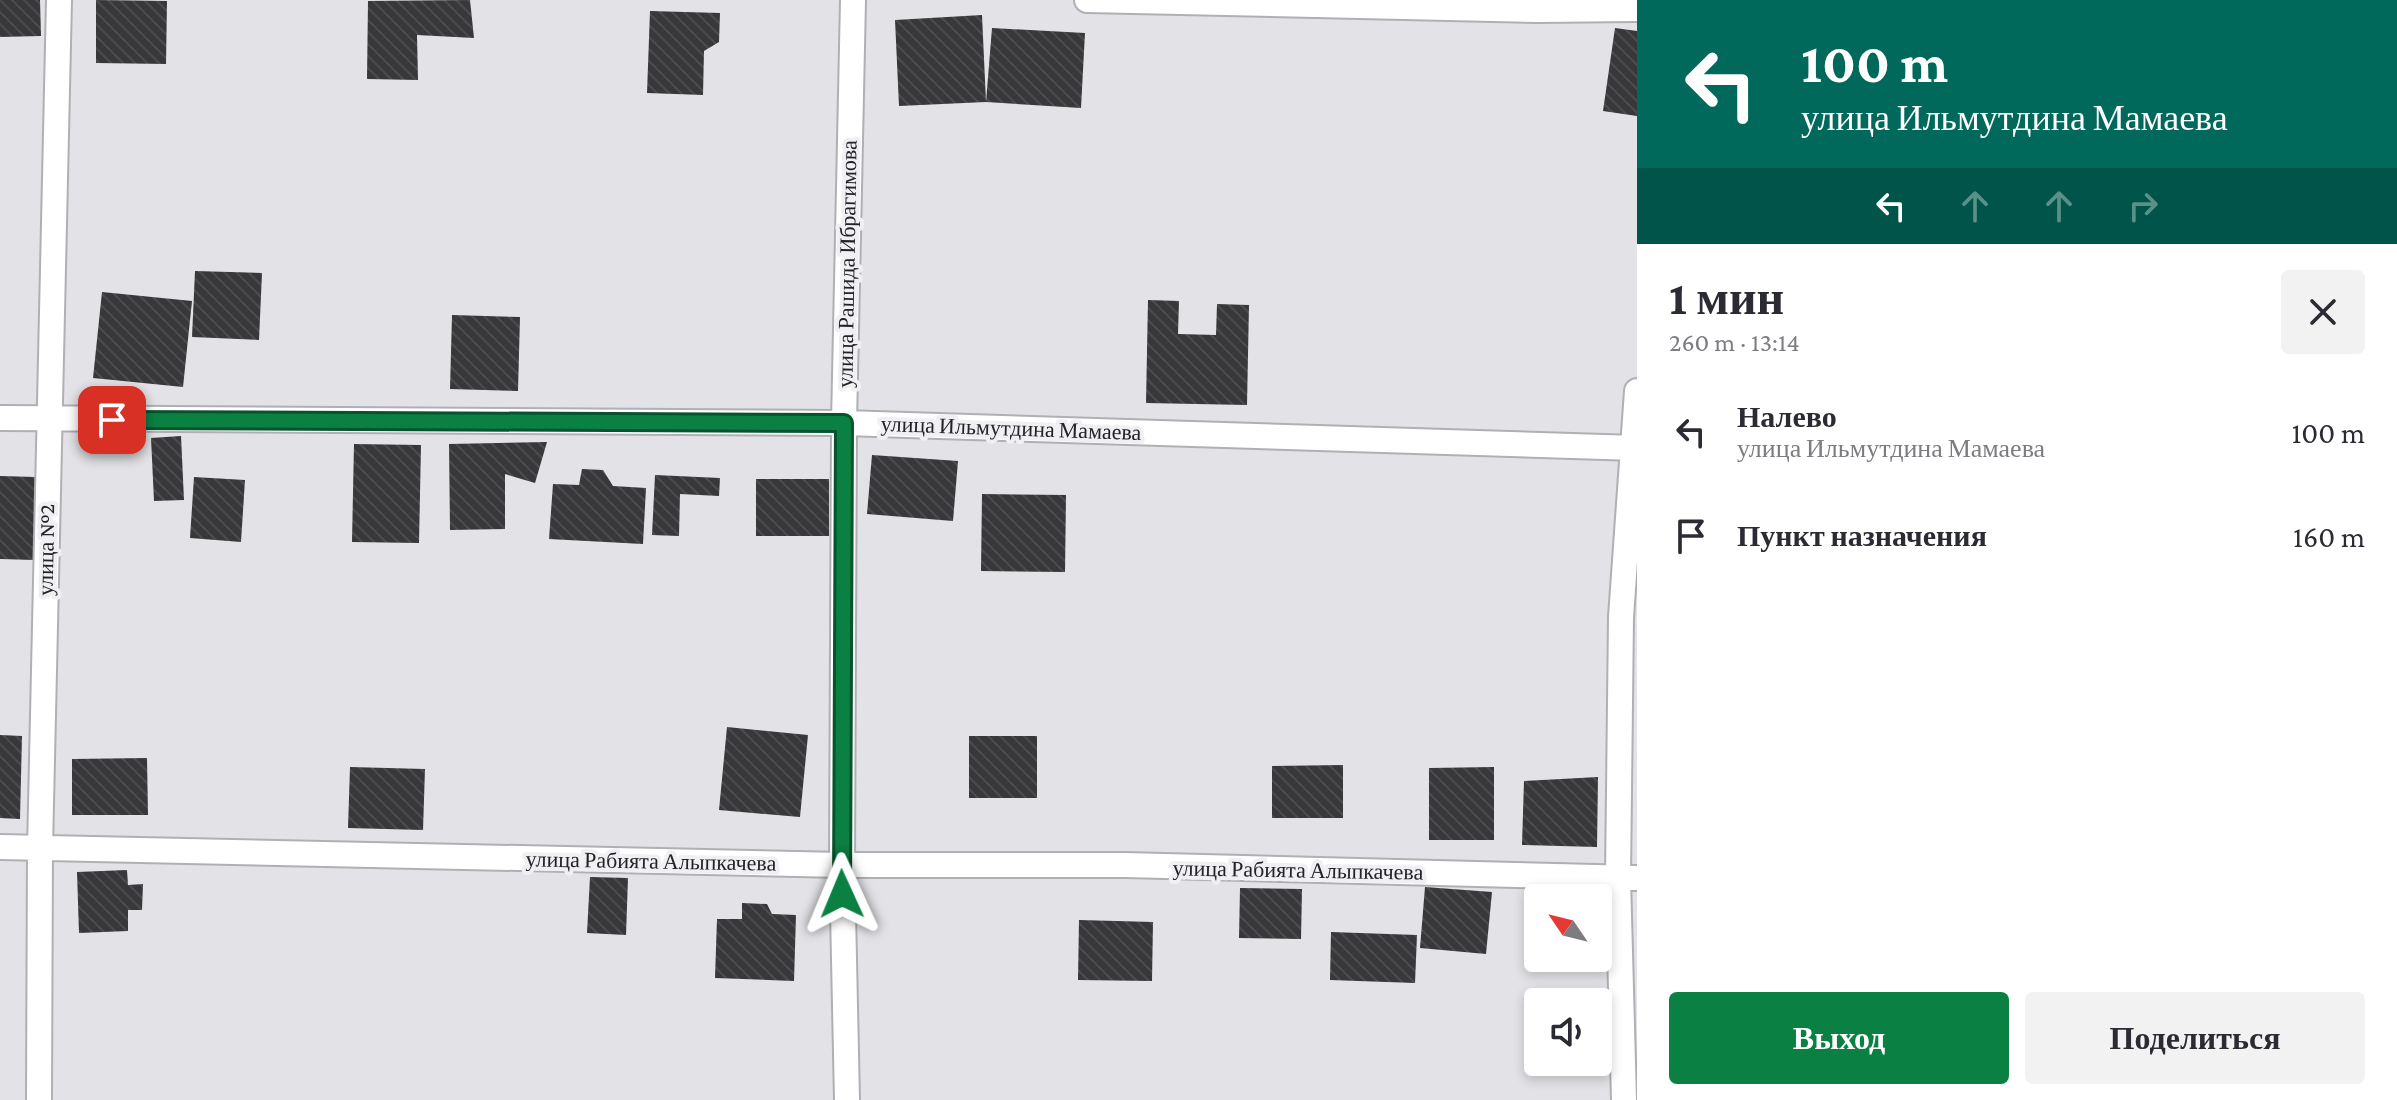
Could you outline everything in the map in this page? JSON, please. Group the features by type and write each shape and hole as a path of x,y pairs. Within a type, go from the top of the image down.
{"street":[{"name":"улица №2","path":"39,1100 40,849 59,0"},
{"name":"улица Рашида Ибрагимова","path":"847,1100 842,865 844,423 853,0"},
{"path":"1087,0 1521,10 1637,9"},
{"path":"1624,1100 1627,878 1621,617 1637,391"},
{"name":"улица Ильмутдина Мамаева","path":"0,418 844,423 1635,448"},
{"name":"улица Рабията Алыпкачева","path":"0,847 842,865 1125,865 1627,878"}],"building":[{"path":"0,0 40,0 41,36 0,37"},
{"path":"96,0 167,1 166,64 96,63"},
{"path":"470,0 474,38 417,35 418,80 367,79 368,1"},
{"path":"650,11 720,13 719,42 704,51 703,95 647,93"},
{"path":"982,15 986,102 899,106 895,20"},
{"path":"992,28 1085,33 1081,108 986,102"},
{"path":"1615,28 1637,31 1637,116 1603,111"},
{"path":"195,271 262,273 259,340 192,337"},
{"path":"102,292 192,301 183,387 93,378"},
{"path":"1148,300 1179,301 1178,334 1216,335 1217,304 1249,305 1247,405 1146,403"},
{"path":"452,315 520,317 518,391 450,389"},
{"path":"181,436 184,500 154,501 151,438"},
{"path":"547,442 535,483 505,474 505,529 450,530 449,444"},
{"path":"354,444 421,445 419,543 352,542"},
{"path":"872,455 958,461 953,521 867,514"},
{"path":"582,469 603,470 613,486 646,488 643,544 549,539 553,484 579,485"},
{"path":"655,475 720,478 719,496 680,494 679,536 652,535"},
{"path":"0,476 35,477 34,560 0,559"},
{"path":"194,477 245,480 241,542 190,538"},
{"path":"756,479 829,479 829,536 756,536"},
{"path":"982,494 1066,495 1065,572 981,571"},
{"path":"727,727 808,735 800,817 719,810"},
{"path":"0,735 22,736 20,819 0,818"},
{"path":"969,736 1037,736 1037,798 969,798"},
{"path":"147,758 148,815 72,815 72,759"},
{"path":"1343,765 1343,818 1272,818 1272,766"},
{"path":"350,767 425,769 423,830 348,828"},
{"path":"1494,767 1494,840 1429,840 1429,768"},
{"path":"1598,777 1597,847 1522,845 1524,781"},
{"path":"127,870 128,885 143,884 142,910 128,910 128,931 79,933 77,872"},
{"path":"590,877 628,878 626,935 587,933"},
{"path":"1425,887 1492,892 1486,954 1420,948"},
{"path":"1240,888 1302,889 1301,939 1239,938"},
{"path":"742,903 767,904 772,914 796,915 794,981 715,978 717,919 742,919"},
{"path":"1079,920 1153,922 1152,981 1078,980"},
{"path":"1331,932 1417,935 1415,983 1330,980"}],"route":[{"path":"112,420 844,423 842,894"}]}
